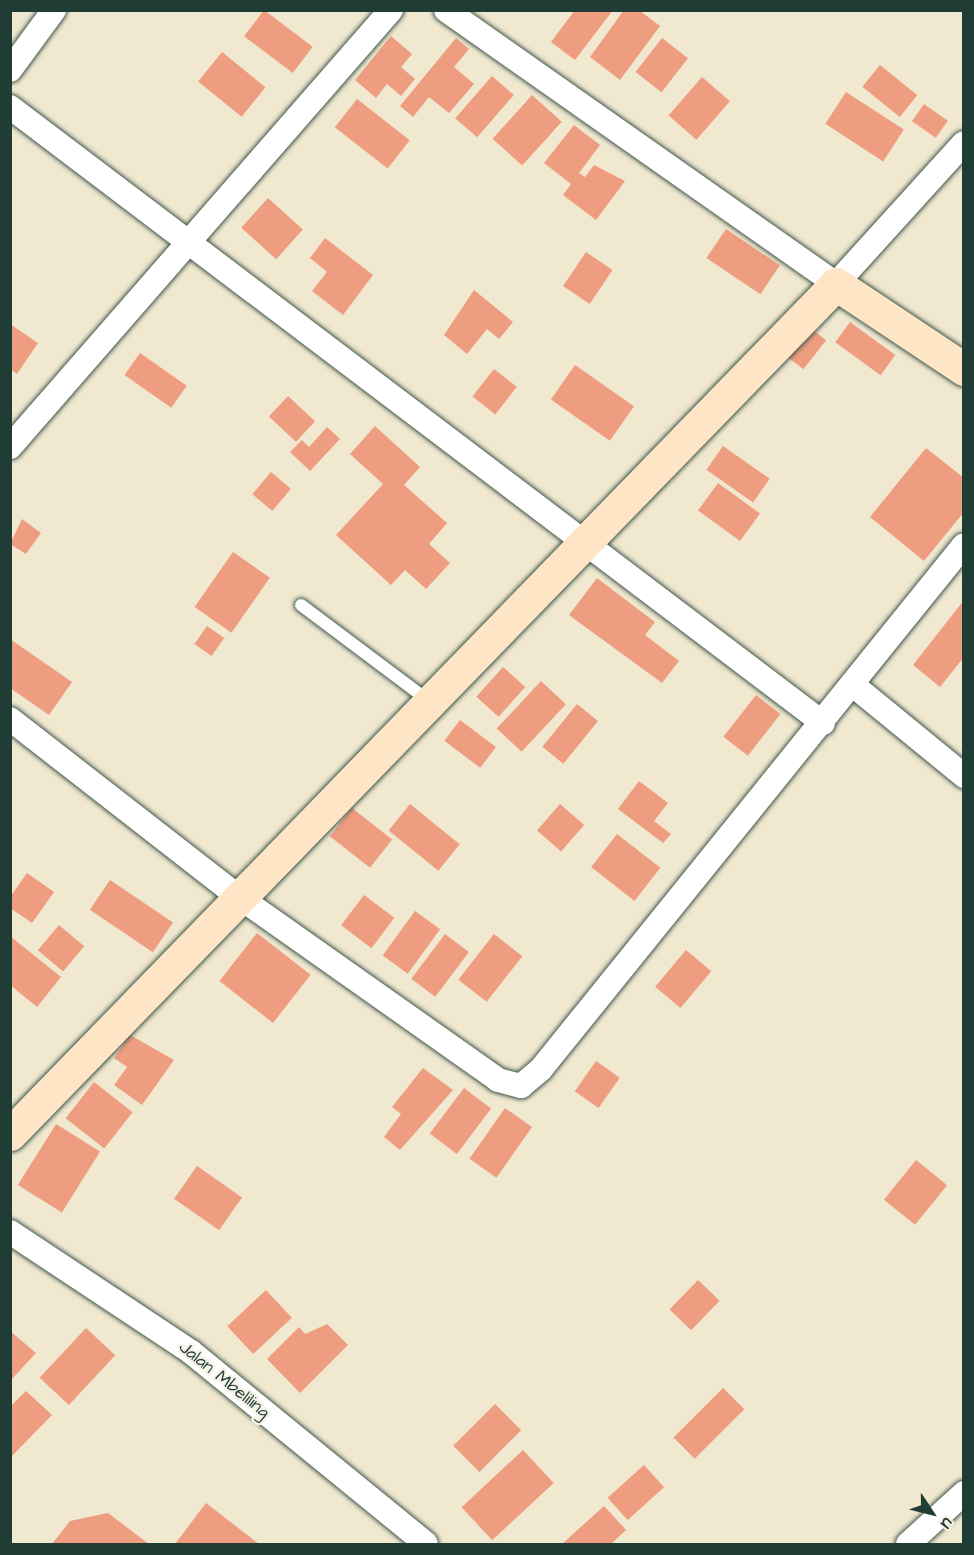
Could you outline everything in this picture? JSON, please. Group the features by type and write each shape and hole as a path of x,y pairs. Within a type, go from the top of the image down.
{"street":[{"path":"10,70 54,10"},
{"path":"10,447 190,245 390,10"},
{"path":"446,10 836,284 963,369"},
{"path":"10,107 823,723"},
{"path":"10,1134 836,284 963,143"},
{"path":"10,719 239,897 498,1080 521,1086 541,1069 823,723 963,545"},
{"path":"853,685 963,776"},
{"name":"Jalan Mbeliling","path":"10,1232 191,1352 426,1545"},
{"path":"908,1545 963,1492"}],"lane":[{"path":"301,605 429,701"}],"building":[{"path":"264,10 313,47 293,73 244,36"},
{"path":"575,10 613,10 575,60 551,42"},
{"path":"624,10 639,10 660,26 620,80 590,57"},
{"path":"391,36 412,54 401,67 415,79 401,96 387,84 376,98 355,80"},
{"path":"456,38 469,49 454,67 474,84 449,113 429,97 413,117 400,106"},
{"path":"662,38 688,58 662,92 636,72"},
{"path":"222,52 266,87 242,117 198,82"},
{"path":"880,65 917,95 900,117 862,87"},
{"path":"492,76 514,95 477,137 455,118"},
{"path":"702,77 730,101 696,140 669,115"},
{"path":"846,92 904,130 883,161 825,124"},
{"path":"532,95 562,122 522,166 493,139"},
{"path":"357,99 410,140 388,169 335,127"},
{"path":"924,104 948,121 936,138 912,121"},
{"path":"574,125 600,145 579,173 585,177 594,165 625,181 596,220 563,195 571,184 544,163"},
{"path":"268,198 303,229 276,259 241,228"},
{"path":"726,229 780,265 760,294 706,258"},
{"path":"325,238 373,275 343,315 312,291 327,272 310,258"},
{"path":"586,252 613,270 590,304 563,286"},
{"path":"474,290 513,322 499,339 487,329 467,354 444,335"},
{"path":"850,322 895,355 881,375 835,342"},
{"path":"10,324 38,343 17,374 10,369"},
{"path":"808,326 826,340 803,369 785,355"},
{"path":"140,353 187,386 171,408 125,375"},
{"path":"575,365 634,406 610,441 551,399"},
{"path":"494,369 517,387 495,414 472,397"},
{"path":"288,396 315,421 296,442 269,416"},
{"path":"375,426 420,467 404,485 447,523 429,544 450,563 426,589 405,570 391,585 336,535 383,484 350,454"},
{"path":"327,427 340,439 310,471 290,452 302,440 309,447"},
{"path":"723,446 770,479 753,502 706,470"},
{"path":"926,448 964,478 964,512 924,561 870,517"},
{"path":"271,472 291,489 272,511 252,494"},
{"path":"718,483 760,514 740,541 698,511"},
{"path":"22,519 41,533 26,554 10,544"},
{"path":"233,552 270,578 231,633 195,607"},
{"path":"597,578 655,622 645,635 679,661 662,683 569,615"},
{"path":"964,600 964,657 940,687 913,665"},
{"path":"207,626 224,638 212,656 194,644"},
{"path":"10,639 72,682 49,715 10,688"},
{"path":"503,667 525,687 499,717 476,697"},
{"path":"541,681 566,704 522,752 497,729"},
{"path":"756,695 780,714 748,756 723,737"},
{"path":"577,704 598,721 563,764 542,747"},
{"path":"460,720 496,747 480,768 444,741"},
{"path":"639,781 668,803 654,821 671,834 663,843 618,809"},
{"path":"410,804 460,844 438,871 389,830"},
{"path":"560,804 584,825 561,851 537,830"},
{"path":"352,808 392,839 370,868 330,836"},
{"path":"617,834 660,868 634,901 591,867"},
{"path":"27,873 54,892 32,923 10,908 10,897"},
{"path":"110,880 173,922 153,952 90,910"},
{"path":"364,895 394,918 371,948 341,925"},
{"path":"415,911 440,929 408,974 383,955"},
{"path":"59,925 84,946 63,971 38,950"},
{"path":"257,933 311,975 273,1023 219,981"},
{"path":"445,934 469,952 435,997 411,979"},
{"path":"494,934 522,956 487,1002 458,980"},
{"path":"10,936 61,977 37,1007 10,985"},
{"path":"686,950 711,971 680,1008 655,987"},
{"path":"130,1035 174,1060 142,1105 114,1085 127,1067 114,1058"},
{"path":"596,1061 620,1078 599,1108 575,1091"},
{"path":"423,1068 453,1090 400,1150 384,1137 401,1114 392,1107"},
{"path":"94,1082 133,1112 104,1148 66,1118"},
{"path":"464,1088 491,1108 457,1154 430,1134"},
{"path":"505,1108 532,1127 496,1178 469,1159"},
{"path":"56,1124 100,1152 62,1213 18,1185"},
{"path":"916,1160 947,1185 915,1225 884,1200"},
{"path":"197,1166 242,1198 219,1230 174,1199"},
{"path":"698,1280 720,1301 691,1330 670,1309"},
{"path":"266,1290 292,1318 253,1354 227,1326"},
{"path":"327,1324 348,1345 300,1393 267,1359 299,1327 305,1334"},
{"path":"86,1328 115,1355 69,1405 40,1378"},
{"path":"10,1331 36,1353 10,1381"},
{"path":"723,1388 744,1409 695,1459 674,1437"},
{"path":"26,1391 52,1415 10,1458 10,1407"},
{"path":"495,1404 521,1430 479,1472 453,1446"},
{"path":"523,1450 554,1483 492,1540 462,1507"},
{"path":"644,1465 664,1487 628,1520 608,1498"},
{"path":"206,1503 259,1544 175,1544"},
{"path":"604,1506 626,1530 611,1544 562,1544"},
{"path":"108,1513 149,1544 52,1544 70,1521"}]}
